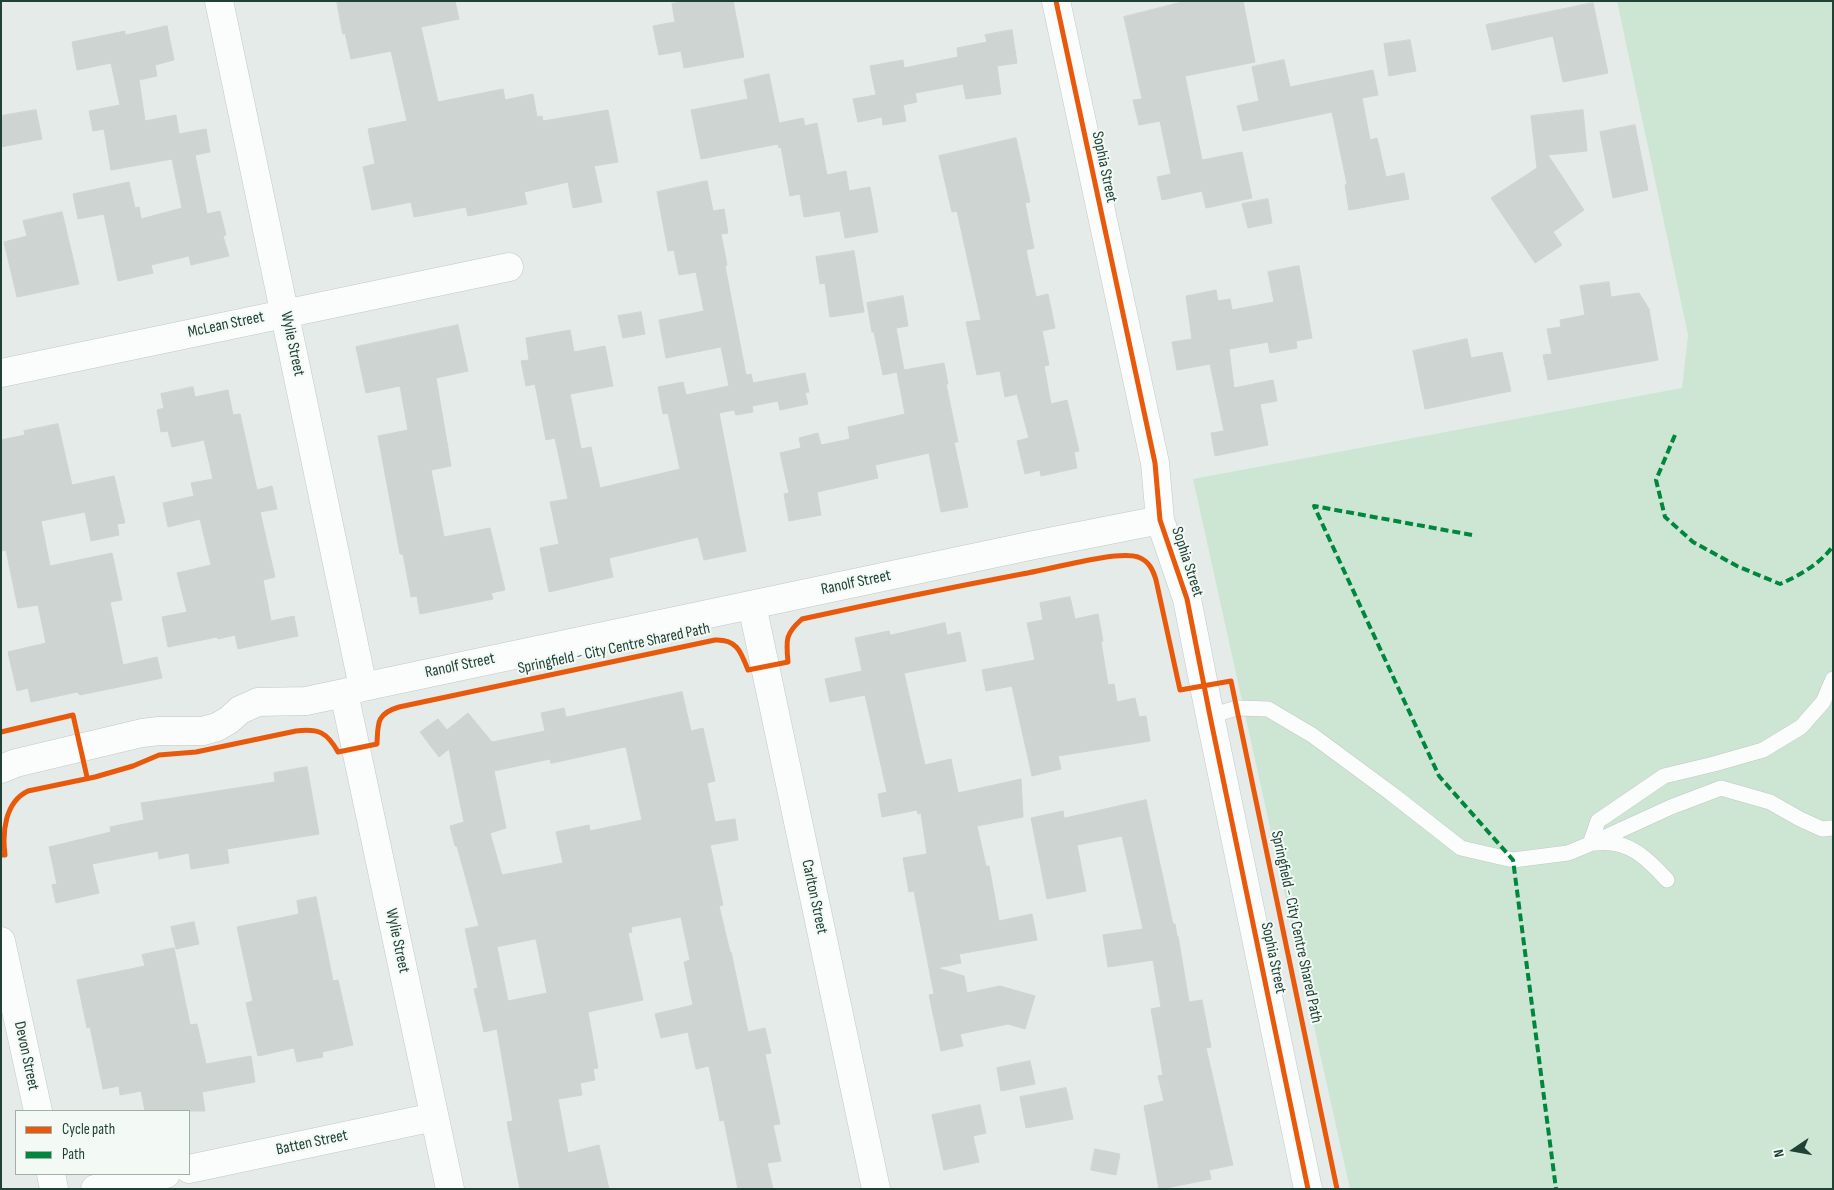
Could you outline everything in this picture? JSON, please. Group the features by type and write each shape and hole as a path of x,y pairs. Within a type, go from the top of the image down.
{"street":[{"name":"Wylie Street","path":"219,1 285,313 434,1117 450,1189"},
{"name":"Sophia Street","path":"1056,1 1155,463 1160,520 1187,599 1308,1189"},
{"name":"McLean Street","path":"1,373 509,267"},
{"name":"Ranolf Street","path":"1,768 142,733 203,731 217,727 229,720 240,710 258,702 306,701 1024,547 1160,520"},
{"name":"Carlton Street","path":"752,605 876,1189"},
{"name":"Devon Street","path":"1,941 9,1011 38,1110"},
{"name":"Batten Street","path":"190,1169 434,1117"},
{"path":"51,1175 54,1189"},
{"path":"95,1189 161,1175"}],"lane":[{"path":"1590,844 1598,821 1664,776 1763,750 1801,727 1823,702 1833,679"},
{"path":"1210,716 1237,708 1268,709 1312,735 1461,848 1513,860 1568,853 1672,807 1721,788 1770,802 1822,829 1833,828"},
{"path":"1590,844 1604,842 1630,846 1652,864 1667,880"}],"green space":[{"path":"1617,1 1833,1 1833,1189 1350,1189 1193,479 1682,388 1688,335"}],"building":[{"path":"337,1 455,1 459,19 421,27 438,102 503,89 505,100 533,94 537,117 542,116 543,121 608,110 618,162 594,166 602,202 573,208 568,182 524,192 527,204 468,216 466,207 414,217 411,202 372,210 363,167 375,164 368,129 407,121 391,51 351,59 345,33 343,34"},
{"path":"686,1 733,1 744,57 684,68 681,51 659,55 653,26 675,22 672,4"},
{"path":"1186,1 1243,1 1255,62 1185,76 1202,160 1242,152 1252,198 1206,208 1202,191 1162,200 1157,177 1171,174 1160,121 1139,125 1133,100 1142,99 1124,17"},
{"path":"1593,3 1608,73 1563,82 1553,36 1492,50 1486,25"},
{"path":"167,26 174,60 155,65 157,76 139,80 145,121 176,115 179,134 206,129 210,152 195,155 207,214 220,211 226,235 223,236 229,256 191,265 189,256 151,265 153,273 118,281 104,214 78,219 73,194 129,182 135,208 139,207 141,219 182,208 172,159 111,170 104,129 93,131 89,111 120,105 111,63 77,70 72,42 125,31 125,35"},
{"path":"1012,30 1017,63 997,66 1001,94 966,99 963,84 915,93 917,102 903,105 906,121 883,125 882,117 858,122 853,99 876,95 870,66 903,60 904,68 958,57 957,48 987,42 985,35"},
{"path":"1410,40 1416,71 1389,76 1384,44"},
{"path":"1284,60 1290,87 1373,70 1378,95 1362,98 1370,140 1377,138 1386,177 1404,173 1409,199 1349,210 1345,185 1347,184 1332,112 1243,131 1237,106 1259,101 1252,67"},
{"path":"769,74 779,123 803,118 805,126 817,123 827,175 846,171 849,191 870,187 878,232 845,238 840,211 804,217 800,194 790,196 781,147 779,148 778,144 701,159 691,110 748,99 744,80"},
{"path":"36,110 42,139 1,147 1,116"},
{"path":"1583,110 1587,151 1548,155 1584,210 1553,232 1562,245 1535,263 1491,198 1537,168 1531,116"},
{"path":"1635,125 1648,190 1613,198 1600,132"},
{"path":"1016,138 1030,202 1025,203 1034,248 1026,250 1036,297 1048,294 1055,328 1042,331 1049,365 1044,366 1051,404 1067,400 1079,451 1074,452 1077,468 1041,476 1040,470 1025,474 1017,441 1029,438 1017,394 1005,397 1000,371 977,375 966,322 981,320 957,211 952,212 939,156"},
{"path":"707,181 713,211 724,209 728,233 721,234 727,265 725,266 746,375 751,374 753,383 805,373 809,392 805,393 808,404 780,410 778,401 752,406 753,412 736,415 734,410 719,413 746,551 704,560 698,537 609,558 613,577 549,592 540,548 559,544 550,502 568,499 555,438 546,440 535,384 526,386 521,361 529,360 526,338 570,330 574,352 605,346 613,386 570,394 581,449 591,447 600,488 680,469 668,413 663,414 658,387 683,382 686,395 729,386 721,347 666,358 659,320 704,311 696,272 679,275 674,250 668,251 657,192"},
{"path":"1268,199 1272,223 1248,228 1242,204"},
{"path":"62,212 79,284 17,297 4,242 27,236 23,221"},
{"path":"854,251 864,312 830,317 825,283 820,284 816,257"},
{"path":"1299,266 1312,338 1296,341 1297,348 1270,353 1268,342 1229,349 1234,388 1273,380 1277,401 1260,404 1268,445 1215,456 1211,433 1224,431 1210,364 1177,370 1172,342 1192,339 1186,296 1216,290 1218,301 1230,299 1232,310 1274,302 1268,272"},
{"path":"1609,282 1611,297 1639,293 1649,309 1658,360 1548,380 1543,355 1552,354 1547,329 1561,327 1560,320 1585,315 1580,286"},
{"path":"903,296 908,326 896,328 904,370 944,363 948,384 946,384 958,442 954,442 968,507 941,512 929,453 875,465 878,478 817,492 821,515 789,521 784,494 789,493 780,453 801,448 799,438 818,433 821,445 850,439 848,427 905,414 897,372 883,375 867,303"},
{"path":"641,312 645,334 623,338 618,316"},
{"path":"458,325 468,371 436,378 451,466 431,470 444,537 490,528 505,590 491,593 493,599 420,614 417,596 411,597 403,554 400,554 378,436 408,430 400,386 366,393 356,347"},
{"path":"1467,339 1471,358 1502,352 1511,391 1425,409 1413,351"},
{"path":"193,387 195,397 228,390 233,415 240,414 257,490 272,486 277,509 260,512 275,577 263,580 271,621 294,616 298,636 238,649 235,635 168,647 162,617 187,612 177,573 211,565 200,519 168,527 163,503 194,496 191,483 213,479 204,440 172,447 168,431 161,432 157,410 164,408 161,394"},
{"path":"58,424 72,485 114,476 125,523 117,524 119,535 91,541 85,512 41,521 50,566 112,553 122,600 110,602 123,665 157,657 162,678 80,695 77,692 31,702 28,688 17,691 8,652 46,643 38,605 18,608 6,550 1,551 1,440 25,435 24,431"},
{"path":"1070,597 1075,619 1098,614 1108,685 1114,684 1117,702 1135,698 1139,717 1146,716 1150,741 1058,756 1061,769 1032,776 1012,686 986,691 982,670 1035,660 1027,623 1043,620 1040,603"},
{"path":"945,623 947,635 960,632 966,661 904,673 925,765 951,759 958,793 1021,779 1023,817 977,826 986,866 989,866 999,921 1032,914 1037,940 959,954 961,963 937,968 964,976 967,993 1000,986 1035,996 1025,1029 1008,1024 960,1034 963,1046 941,1051 929,995 934,994 914,891 909,892 903,858 927,854 921,813 918,814 917,810 882,817 878,794 887,792 865,695 830,702 825,679 862,671 855,638 889,631 890,635"},
{"path":"682,692 691,731 703,728 715,781 707,783 715,822 735,819 738,840 710,845 723,905 719,906 748,1032 765,1028 771,1053 765,1054 780,1124 773,1125 781,1161 767,1163 773,1189 738,1189 724,1120 720,1121 709,1066 696,1069 688,1032 661,1038 655,1014 693,1005 684,962 690,960 681,917 631,927 632,932 628,933 643,1000 588,1012 598,1068 593,1069 595,1080 580,1083 582,1095 558,1099 568,1153 599,1145 609,1189 520,1189 507,1122 513,1121 497,1029 484,1032 474,989 478,988 465,929 479,926 450,826 464,822 449,749 439,757 420,732 438,719 447,730 468,713 492,742 545,731 541,713 564,708 566,717","holes":["626,747 642,820 590,831 589,825 556,832 563,863 502,875 490,833 506,828 494,771 550,759 551,763","536,939 547,993 508,1001 497,947"]},
{"path":"307,767 319,834 227,849 229,863 191,869 189,853 159,859 158,851 92,864 99,893 56,903 52,885 57,884 49,847 111,832 110,827 144,820 141,803 275,782 274,773"},
{"path":"1146,800 1173,924 1175,924 1178,936 1189,1002 1202,1000 1211,1047 1206,1048 1233,1165 1209,1170 1211,1179 1161,1189 1159,1189 1144,1106 1164,1101 1158,1076 1163,1075 1151,1009 1161,1007 1153,960 1108,967 1103,935 1143,929 1122,836 1077,845 1086,891 1047,899 1031,818 1063,811 1064,818"},
{"path":"316,897 333,981 338,980 353,1045 322,1052 323,1057 297,1062 294,1048 258,1056 246,1003 253,1001 237,927 299,914 297,901"},
{"path":"194,922 199,944 176,949 171,927"},
{"path":"174,948 190,1025 197,1024 206,1064 251,1056 255,1082 202,1092 205,1111 145,1110 141,1091 120,1095 119,1086 103,1089 90,1027 87,1028 77,980 145,966 142,955"},
{"path":"1030,1061 1035,1084 1001,1091 997,1068"},
{"path":"1066,1088 1073,1119 1026,1128 1020,1097"},
{"path":"980,1105 986,1133 973,1136 979,1162 944,1170 932,1115"},
{"path":"1095,1149 1120,1154 1116,1175 1091,1170"}],"marked path":[{"path":"1675,435 1656,480 1665,517 1693,542 1737,566 1780,584 1809,568 1833,546"},
{"path":"1472,535 1314,506 1439,776 1513,860 1556,1189"}],"cycle path":[{"path":"1056,1 1155,463 1160,520 1187,599 1308,1189"},
{"name":"Springfield - City Centre Shared Path","path":"1,855 5,855 4,837 7,819 14,802 20,796 28,791 95,777 133,766 159,755 196,752 304,730 316,731 326,736 338,752 377,744 378,725 382,716 399,707 715,640 722,640 733,644 740,652 748,670 788,662 788,638 792,629 802,619 1081,561 1114,556 1138,557 1150,566 1156,580 1180,690 1231,681 1337,1189"},
{"path":"1,732 73,715 87,777"}]}
